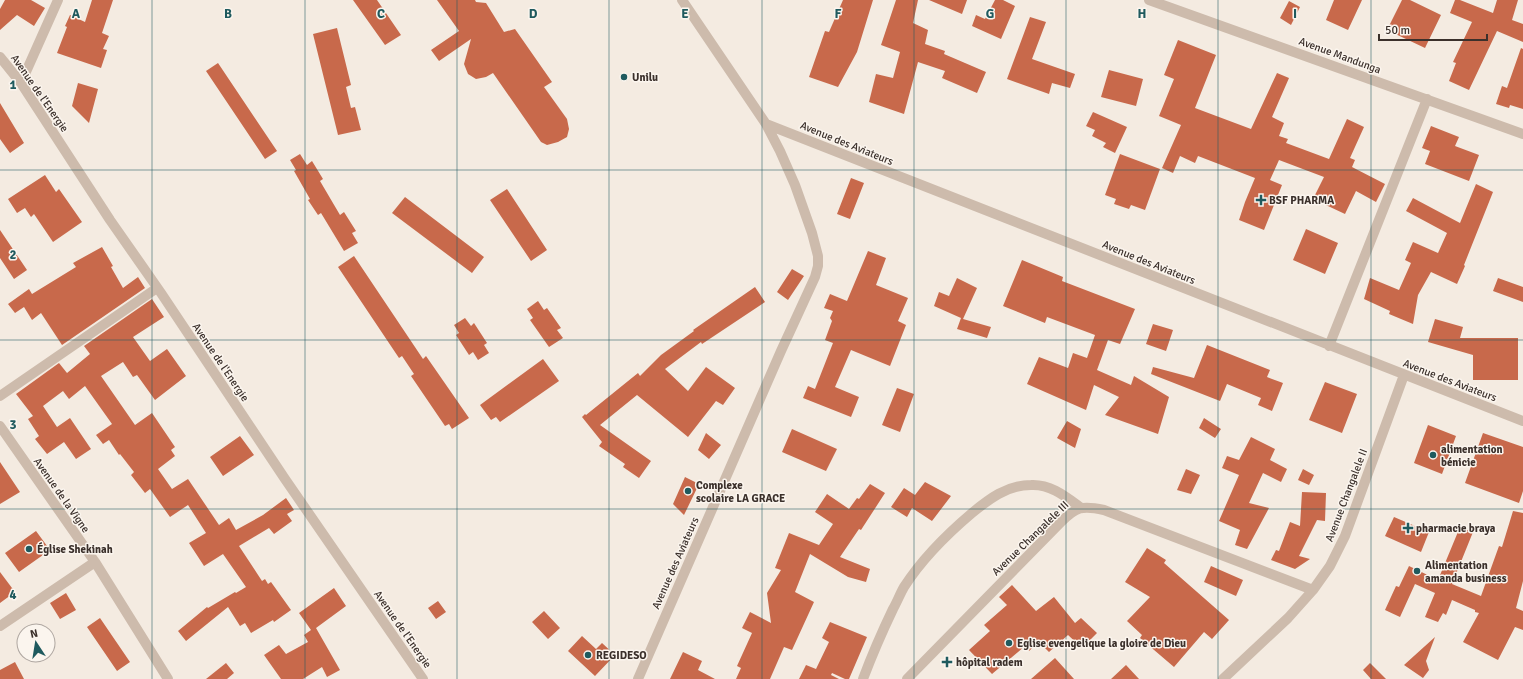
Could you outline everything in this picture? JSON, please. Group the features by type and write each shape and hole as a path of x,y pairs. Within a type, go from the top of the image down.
{"street":[{"path":"21,83 58,0"},
{"name":"Avenue des Aviateurs","path":"638,679 817,272 818,256 812,233 788,168 766,124 682,0"},
{"name":"Avenue Mandunga","path":"1149,0 1523,134"},
{"name":"Avenue de l'Energie","path":"0,57 21,83 110,220 418,677"},
{"path":"1329,346 1427,99"},
{"name":"Avenue des Aviateurs","path":"766,124 1523,421"},
{"path":"0,396 157,288"},
{"name":"Avenue Changalele II","path":"1223,679 1288,618 1313,590 1330,566 1345,536 1404,375"},
{"name":"Avenue de la Vigne","path":"0,426 95,562 164,677"},
{"path":"863,679 877,642 904,588 928,554 959,524 991,498 1010,489 1030,485 1044,486 1057,492 1080,507"},
{"name":"Avenue Changalele III","path":"907,679 1065,518 1080,507 1091,507 1104,510 1313,590"},
{"path":"0,626 95,562"}],"building":[{"path":"5,0 31,0 45,8 34,26 17,15 0,30 0,9"},
{"path":"92,0 113,0 102,33 109,36 103,49 107,50 101,68 57,53 70,15 85,22"},
{"path":"353,0 377,0 401,35 385,45"},
{"path":"437,0 475,0 476,2 486,3 504,32 515,29 552,82 544,87 567,119 569,129 567,137 558,142 547,145 541,142 493,73 486,77 476,79 468,74 464,64 471,39 439,61 431,50 459,31"},
{"path":"843,0 873,0 857,52 838,87 809,77 825,31 829,32"},
{"path":"896,0 918,0 913,23 928,30 925,44 945,51 944,54 986,72 977,93 942,78 945,71 918,62 904,114 869,102 876,74 893,78 900,52 881,45"},
{"path":"929,0 967,0 962,14"},
{"path":"995,0 1003,0 1015,6 1001,39 972,26 976,15 985,19"},
{"path":"1334,0 1362,0 1348,30 1326,20"},
{"path":"1402,0 1410,0 1441,15 1425,48 1387,30"},
{"path":"1455,0 1460,0 1493,13 1497,0 1518,0 1512,20 1523,24 1523,42 1497,31 1469,90 1449,81 1456,63 1453,62 1472,22 1450,13"},
{"path":"1289,1 1300,7 1291,25 1280,18"},
{"path":"1030,17 1046,22 1032,59 1075,74 1070,88 1052,83 1049,94 1007,79"},
{"path":"337,28 351,85 346,87 351,108 355,107 361,130 338,135 313,34"},
{"path":"1178,40 1216,55 1195,108 1251,129 1277,73 1289,78 1272,117 1284,123 1279,136 1288,139 1286,143 1329,159 1347,119 1364,127 1350,158 1355,160 1352,167 1385,184 1376,202 1356,191 1345,214 1313,199 1324,177 1279,160 1270,180 1282,185 1264,230 1239,220 1255,178 1198,156 1195,163 1180,156 1173,173 1162,168 1181,125 1159,116 1174,79 1164,75"},
{"path":"1521,48 1523,49 1523,109 1510,105 1509,108 1496,104 1502,86 1507,88"},
{"path":"218,63 277,151 265,159 206,71"},
{"path":"1109,70 1143,79 1136,106 1101,97"},
{"path":"78,83 98,89 89,123 72,106"},
{"path":"0,103 24,143 10,153 0,139"},
{"path":"1093,112 1127,127 1115,153 1103,147 1106,143 1092,136 1095,130 1086,126"},
{"path":"1431,126 1459,137 1455,146 1479,155 1469,181 1425,164 1430,151 1422,148"},
{"path":"300,154 307,165 312,161 323,179 320,181 340,215 344,212 356,231 352,233 358,243 344,251 321,213 318,215 308,200 310,199 294,171 296,170 290,160"},
{"path":"1120,154 1160,169 1145,210 1131,205 1129,209 1114,204 1116,199 1105,195"},
{"path":"45,175 56,192 59,189 82,222 53,242 34,214 31,217 25,208 17,213 8,199"},
{"path":"851,178 864,183 850,219 837,214"},
{"path":"1476,184 1493,192 1457,284 1431,272 1418,295 1413,324 1389,314 1390,311 1364,299 1370,278 1399,290 1411,263 1405,260 1413,242 1438,253 1447,233 1406,211 1413,198 1460,223"},
{"path":"507,189 547,250 531,261 490,200"},
{"path":"405,197 484,257 472,273 392,213"},
{"path":"1306,229 1338,243 1325,274 1293,260"},
{"path":"0,230 27,270 14,279 0,258"},
{"path":"102,247 123,288 138,277 145,288 62,345 41,313 32,320 24,307 15,313 8,304 29,289 32,294 76,267 73,263"},
{"path":"868,251 886,258 876,285 908,298 898,321 906,325 890,366 851,350 835,387 859,397 851,417 803,398 808,386 815,389 833,343 825,340 832,321 830,318 833,311 824,308 830,294 847,301"},
{"path":"354,256 423,359 426,356 469,418 452,429 449,424 445,426 411,376 414,374 402,356 399,358 338,267"},
{"path":"1022,260 1063,277 1062,281 1135,309 1120,344 1108,340 1097,370 1131,385 1134,376 1169,397 1158,434 1105,415 1119,397 1094,385 1086,410 1027,384 1039,357 1068,368 1073,353 1087,358 1095,335 1047,317 1045,323 1003,306"},
{"path":"792,269 804,276 788,300 777,292"},
{"path":"957,278 977,288 963,319 991,327 987,338 957,329 961,318 934,306 939,292 949,296"},
{"path":"1498,278 1523,287 1523,302 1493,291"},
{"path":"755,287 765,302 702,344 701,342 665,369 688,391 706,367 735,388 723,405 716,401 688,437 637,395 600,425 651,461 639,478 623,467 625,464 599,446 602,442 582,417 638,373 640,376 661,355 694,331 693,330"},
{"path":"152,299 164,317 133,337 150,361 167,349 186,376 155,400 137,375 133,377 123,362 101,376 135,425 152,413 175,447 171,450 175,456 158,469 172,489 188,479 219,525 229,518 236,530 263,515 286,498 294,510 287,514 292,521 274,534 269,528 239,546 262,581 265,579 268,584 271,582 291,610 274,622 273,620 251,633 245,623 240,626 228,607 186,641 178,631 207,607 208,608 246,587 223,554 204,566 189,543 206,533 188,505 170,517 150,489 145,493 131,475 134,472 120,454 119,455 109,440 103,444 96,435 112,424 85,386 69,399 63,391 43,406 57,427 70,418 91,449 76,459 64,442 47,454 35,439 39,436 28,419 33,416 16,394 59,363 67,373 90,354 84,346"},
{"path":"538,301 544,310 547,308 561,328 557,330 563,338 549,347 530,320 533,318 527,309"},
{"path":"465,318 471,326 474,323 487,343 484,345 489,353 478,360 473,352 469,355 456,335 459,333 454,325"},
{"path":"1435,319 1463,327 1460,338 1518,338 1518,380 1473,380 1473,355 1428,342"},
{"path":"1153,324 1173,330 1166,351 1146,344"},
{"path":"1207,345 1270,370 1267,377 1283,383 1272,411 1258,405 1261,398 1227,384 1220,401 1151,374 1153,367 1194,378"},
{"path":"543,359 559,381 500,422 496,417 491,420 480,405"},
{"path":"1325,382 1357,394 1342,433 1309,420"},
{"path":"897,388 914,394 900,432 882,425"},
{"path":"1204,418 1221,429 1215,438 1199,428"},
{"path":"1067,421 1081,429 1075,448 1057,438"},
{"path":"1428,425 1456,436 1442,474 1414,463"},
{"path":"792,429 837,449 826,471 782,452"},
{"path":"706,433 721,445 709,459 698,450"},
{"path":"1483,433 1523,447 1523,491 1519,503 1465,483"},
{"path":"240,436 254,455 223,476 210,457"},
{"path":"1251,437 1275,449 1270,460 1287,469 1281,482 1263,473 1249,503 1269,508 1247,549 1235,545 1240,530 1219,521 1239,475 1222,468 1227,456 1239,460"},
{"path":"0,462 20,492 0,504"},
{"path":"1186,469 1200,475 1191,494 1177,490"},
{"path":"1303,469 1314,475 1309,485 1298,480"},
{"path":"685,477 699,484 684,515 673,504"},
{"path":"925,482 951,496 932,521 912,508 907,517 891,507 904,488 915,495"},
{"path":"870,484 885,493 861,530 859,529 840,557 870,569 866,582 848,577 810,554 795,592 814,602 792,650 784,647 770,679 736,679 741,668 737,666 752,633 742,628 750,612 771,623 767,593 781,570 775,568 789,533 819,545 833,524 815,512 827,494 849,509 857,498 859,499"},
{"path":"1302,492 1326,493 1325,521 1317,520 1299,556 1310,559 1295,569 1271,560 1276,550 1279,551 1290,522 1300,526"},
{"path":"1513,511 1523,513 1523,581 1516,608 1523,611 1523,630 1515,627 1498,660 1463,642 1479,613 1475,612 1475,610 1452,600 1446,615 1443,613 1438,622 1425,617 1435,593 1415,584 1400,617 1385,610 1396,586 1399,587 1409,566 1438,580 1460,527 1473,532 1452,584 1481,596 1499,546 1502,547"},
{"path":"1394,517 1429,532 1421,552 1385,536"},
{"path":"36,531 50,550 19,572 5,553"},
{"path":"1147,548 1166,560 1164,563 1229,620 1212,639 1204,632 1174,667 1140,638 1142,635 1127,621 1150,597 1125,582"},
{"path":"1211,566 1243,580 1236,596 1204,582"},
{"path":"0,572 15,592 0,603"},
{"path":"1012,585 1036,611 1054,597 1075,623 1081,618 1097,633 1082,648 1068,635 1049,652 1039,642 1029,651 1025,646 992,674 969,650 990,631 984,625 1007,605 999,597"},
{"path":"334,588 346,606 316,628 340,670 327,677 322,667 303,679 281,679 264,655 279,645 286,654 308,642 304,635 311,630 299,613"},
{"path":"66,593 76,610 60,619 50,603"},
{"path":"438,601 446,612 436,619 428,608"},
{"path":"544,611 560,628 548,639 532,622"},
{"path":"100,618 130,662 117,671 87,627"},
{"path":"830,622 867,637 849,679 845,679 832,673 831,675 839,679 799,679 806,665 816,669 829,642 822,638"},
{"path":"582,636 596,649 602,643 615,655 595,676 568,651"},
{"path":"1435,637 1426,661 1429,670 1423,678 1404,665"},
{"path":"683,652 702,661 698,670 715,679 670,679"},
{"path":"1055,658 1074,679 1031,679"},
{"path":"15,662 24,679 0,679 0,670"},
{"path":"226,663 234,673 227,679 206,679"},
{"path":"1370,663 1386,679 1371,679 1363,670"},
{"path":"1126,665 1139,679 1111,679"}],"place":[{"name":"Unilu","path":"624,77"},
{"name":"BSF PHARMA","path":"1261,200"},
{"name":"alimentation bénicie","path":"1433,455"},
{"name":"Complexe scolaire LA GRACE","path":"688,491"},
{"name":"pharmacie braya","path":"1408,528"},
{"name":"Église Shekinah","path":"29,549"},
{"name":"Alimentation amanda business","path":"1417,571"},
{"name":"Eglise evengelique la gloire de Dieu","path":"1009,643"},
{"name":"REGIDESO","path":"588,655"},
{"name":"hôpital radem","path":"947,662"}]}
